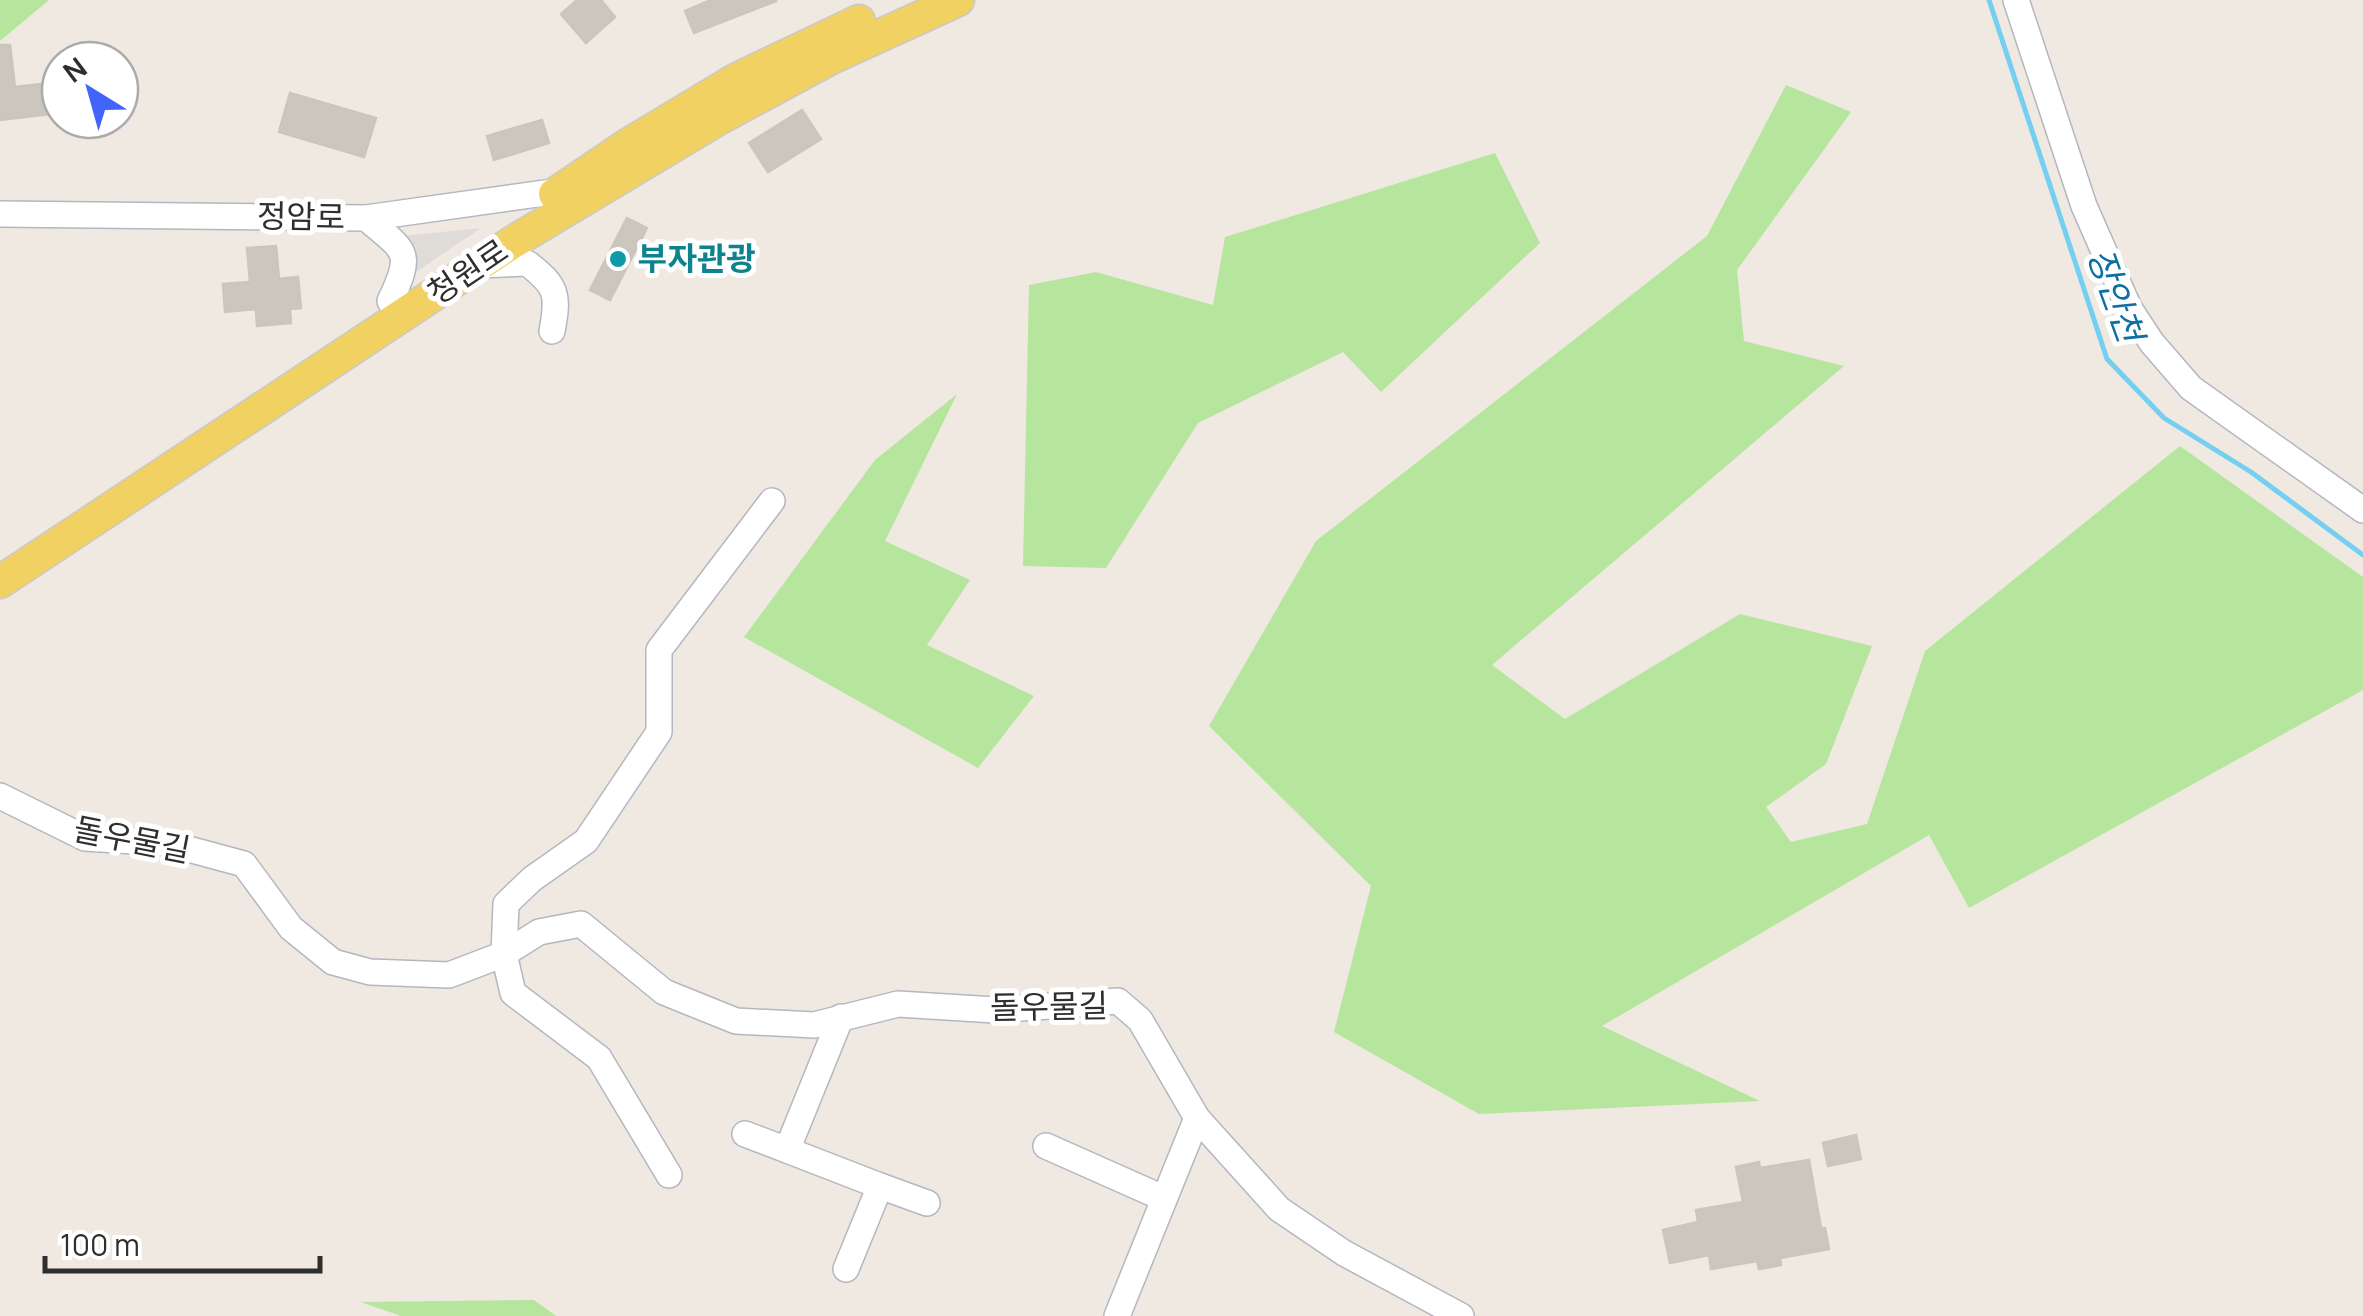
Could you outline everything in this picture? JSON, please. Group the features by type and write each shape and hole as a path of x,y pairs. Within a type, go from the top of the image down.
{"main road":[{"name":"청원로","path":"0,556 629,144 854,14 904,0"},
{"name":"청원로","path":"0,582 478,265 718,119 831,58 952,1"}],"street":[{"path":"2016,0 2084,206 2129,308 2152,343 2191,388 2363,510"},
{"name":"정암로","path":"3,210 366,218 564,189 600,192"},
{"path":"366,218 403,253 405,270 390,301"},
{"path":"478,265 527,262 549,279 558,302 552,331"},
{"path":"669,1175 599,1058 513,992 504,954 506,904 532,878 586,841 659,732 659,650 772,501"},
{"name":"돌우물길","path":"0,796 86,838 166,843 244,864 291,928 333,962 370,972 449,975 504,954 539,932 581,924 664,992 736,1021 814,1025 898,1004 994,1010 1118,1001 1140,1020 1197,1118 1279,1208 1344,1253 1461,1316"},
{"path":"787,1150 841,1017"},
{"path":"1118,1316 1197,1118"},
{"path":"745,1134 926,1203"},
{"path":"1046,1146 1163,1198"},
{"path":"846,1269 880,1186"}],"green space":[{"path":"0,0 49,0 0,41"},
{"path":"1786,85 1851,112 1737,270 1744,341 1844,366 1492,665 1565,719 1740,614 1872,646 1826,764 1766,807 1791,842 1867,824 1925,651 2180,446 2363,577 2363,690 1969,908 1929,835 1602,1026 1760,1101 1479,1114 1334,1032 1371,886 1209,726 1316,541 1707,236"},
{"path":"1495,153 1540,243 1381,392 1343,352 1198,423 1106,568 1023,566 1029,285 1096,272 1213,305 1225,237"},
{"path":"957,394 885,541 970,580 927,645 1034,696 978,768 744,637 875,460"},
{"path":"534,1300 556,1316 401,1316 361,1302"}],"shaded area":[{"path":"481,228 413,274 414,252 402,236"}],"building":[{"path":"577,0 601,0 615,17 586,43 561,14"},
{"path":"711,0 776,1 694,33 685,11"},
{"path":"0,45 10,45 15,87 40,84 40,115 0,120"},
{"path":"290,93 376,118 364,157 279,132"},
{"path":"802,110 821,139 768,172 749,143"},
{"path":"542,120 549,143 494,160 487,136"},
{"name":"부자관광","path":"627,218 647,228 610,300 590,290"},
{"path":"276,246 279,279 298,277 301,308 290,309 291,323 257,326 256,309 225,312 223,284 250,282 247,248"},
{"path":"1856,1135 1861,1159 1828,1166 1823,1143"},
{"path":"1809,1160 1821,1228 1825,1228 1829,1249 1780,1258 1781,1265 1759,1269 1757,1261 1711,1269 1709,1255 1670,1263 1663,1230 1698,1222 1696,1210 1743,1202 1736,1167 1759,1162 1760,1168"}],"waterway":[{"name":"장안천","path":"1989,0 2107,359 2164,418 2251,472 2363,555"}],"place":[{"name":"부자관광","path":"618,259"}]}
